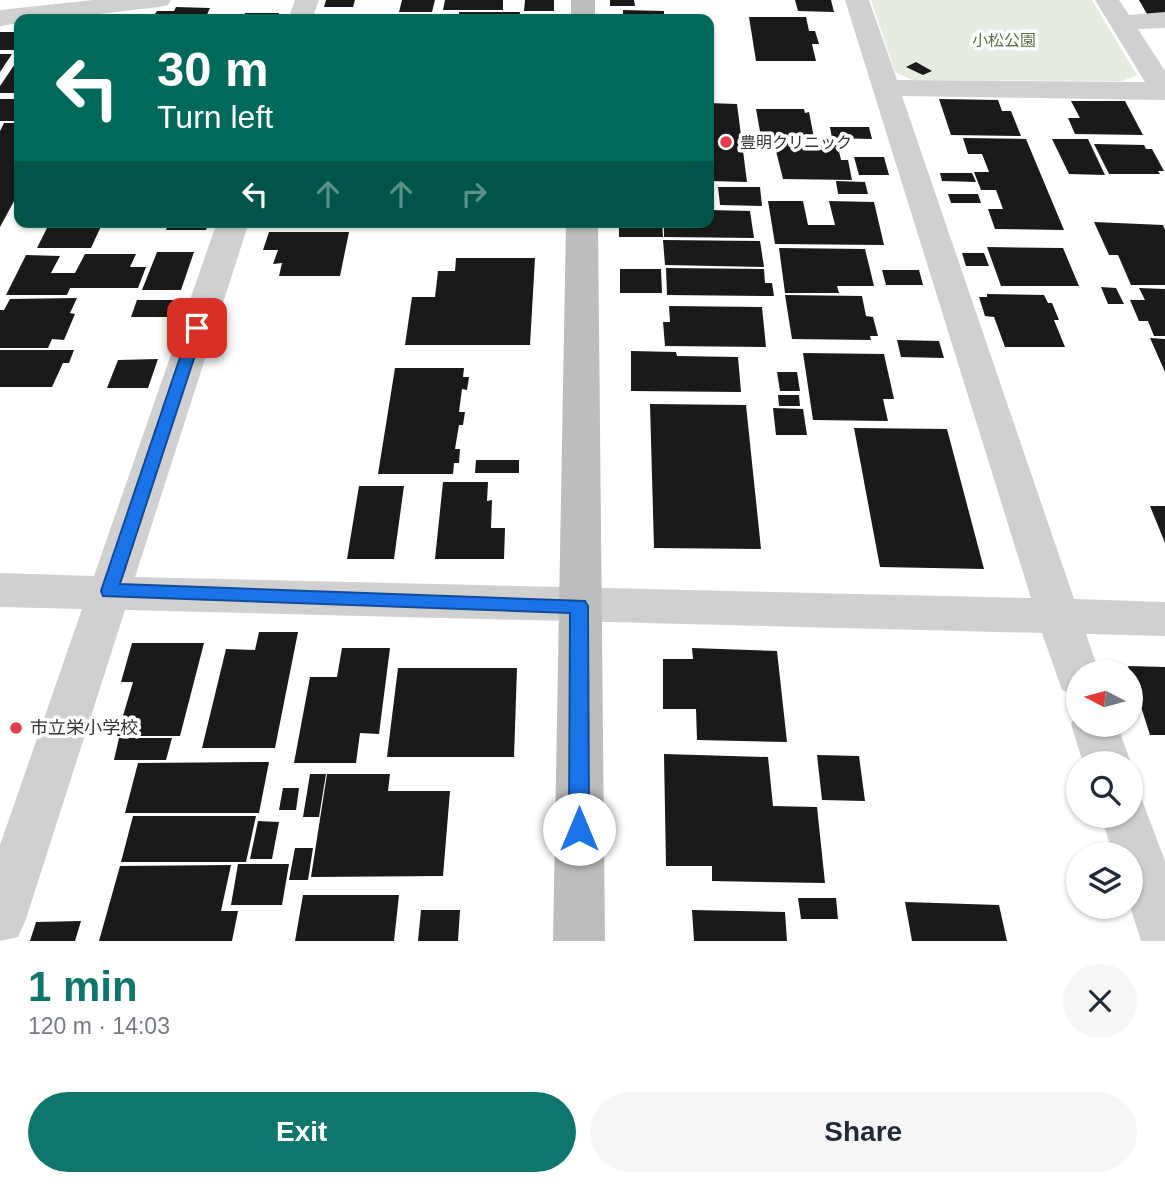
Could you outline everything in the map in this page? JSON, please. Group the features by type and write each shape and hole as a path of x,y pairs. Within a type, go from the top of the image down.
{"street":[{"path":"35,14 159,0"},
{"path":"857,0 1072,660"},
{"path":"1107,0 1164,91"},
{"path":"1121,23 1165,20"},
{"path":"885,88 1164,91"},
{"path":"0,919 231,228"},
{"path":"579,941 582,228"},
{"path":"0,590 1165,619"},
{"path":"1129,828 1165,935"}],"green space":[{"name":"小松公園","path":"871,0 1092,0 1137,75 1122,81 912,80 895,72"}],"building":[{"path":"326,0 355,0 353,7 324,7"},
{"path":"402,0 435,0 432,12 399,12"},
{"path":"445,0 503,0 503,10 443,10"},
{"path":"525,0 554,0 554,11 524,11"},
{"path":"610,0 634,0 635,6 610,6"},
{"path":"795,0 831,0 834,12 798,11"},
{"path":"1139,0 1165,0 1165,15 1147,14"},
{"path":"176,7 210,8 207,14 155,14 157,11 174,11"},
{"path":"623,10 664,11 664,14 623,14"},
{"path":"459,12 520,12 520,14"},
{"path":"245,13 279,13 279,14"},
{"path":"749,17 806,17 809,31 815,31 819,44 812,44 816,61 756,61"},
{"path":"0,32 14,32 14,50 0,50"},
{"path":"0,54 12,54 0,72"},
{"path":"916,62 932,71 923,75 906,67"},
{"path":"14,65 14,93 0,93 0,86"},
{"path":"0,99 14,99 14,121 0,121"},
{"path":"939,99 998,100 1002,111 1011,111 1021,136 951,135"},
{"path":"1071,101 1125,101 1143,135 1075,134 1068,118 1080,118"},
{"name":"豊明クリニック","path":"714,103 737,104 747,182 714,181"},
{"path":"756,109 804,109 805,113 809,112 814,138 761,137"},
{"path":"4,123 14,123 14,201 0,227 0,131"},
{"path":"830,127 869,127 872,139 832,138"},
{"path":"963,138 1026,139 1064,230 995,229 988,209 1003,209 996,190 981,190 974,172 989,172 982,154 968,154"},
{"path":"1052,139 1088,139 1105,175 1069,174"},
{"path":"774,143 837,143 841,160 848,160 852,180 783,179"},
{"path":"1094,144 1144,145 1146,149 1152,149 1164,171 1158,171 1160,174 1109,174"},
{"path":"854,157 884,157 889,175 859,175"},
{"path":"940,173 972,173 976,182 942,181"},
{"path":"836,181 865,182 868,194 838,194"},
{"path":"718,187 760,187 762,206 720,205"},
{"path":"948,194 978,194 981,203 951,203"},
{"path":"768,201 803,201 808,225 835,225 829,201 874,202 884,245 775,244"},
{"path":"714,210 750,211 754,238 664,237 664,228 714,228"},
{"path":"1094,222 1163,225 1165,285 1131,285 1118,255 1109,255"},
{"path":"47,228 100,228 91,248 37,248"},
{"path":"167,228 207,228 206,230 166,230"},
{"path":"619,228 662,228 663,237 619,237"},
{"path":"269,232 349,232 340,276 279,276 282,263 273,264 278,250 263,250"},
{"path":"663,240 760,241 764,267 665,265"},
{"path":"987,247 1063,248 1079,286 1001,286"},
{"path":"779,248 865,249 874,286 837,286 839,293 785,293"},
{"path":"157,252 194,252 181,290 142,290"},
{"path":"962,253 984,253 989,266 966,266"},
{"path":"85,254 136,254 130,267 146,267 138,288 70,288 67,295 6,295 26,255 60,256 51,273 75,273"},
{"path":"456,258 535,258 530,345 405,345 412,297 435,297 438,271 455,271"},
{"path":"666,268 764,269 765,283 772,283 774,296 667,295"},
{"path":"620,269 661,269 662,293 620,293"},
{"path":"882,270 919,270 923,285 886,285"},
{"path":"1101,287 1116,288 1124,304 1108,304"},
{"path":"1139,288 1165,289 1165,336 1154,336 1148,321 1139,321 1130,300 1145,300"},
{"path":"987,294 1044,295 1048,303 1052,303 1059,320 1054,320 1065,347 1005,347 994,317 985,316 979,297 987,297"},
{"path":"785,295 862,296 866,316 873,317 878,336 870,336 871,340 792,339"},
{"path":"77,298 70,313 75,314 64,340 52,339 48,348 0,348 0,310 4,310 10,299"},
{"path":"137,300 177,300 171,317 131,317"},
{"path":"669,306 762,307 766,347 665,346 663,322 670,322"},
{"path":"1150,338 1165,339 1165,372"},
{"path":"897,340 939,341 944,358 901,357"},
{"path":"0,350 74,350 69,363 63,363 52,387 0,387"},
{"path":"631,351 676,352 677,356 738,357 741,392 631,391"},
{"path":"803,353 884,354 894,399 883,399 888,421 813,420"},
{"path":"158,359 148,388 107,388 118,360"},
{"path":"395,368 464,368 463,377 469,377 467,390 462,389 459,412 465,412 463,425 459,425 455,449 460,449 459,463 454,463 453,474 378,474"},
{"path":"777,372 797,372 800,391 780,391"},
{"path":"778,395 799,395 800,406 779,406"},
{"path":"650,404 746,405 761,549 654,548"},
{"path":"773,408 803,409 807,435 776,435"},
{"path":"854,428 947,429 984,569 880,567"},
{"path":"476,460 519,460 519,473 475,473"},
{"path":"443,482 488,482 487,501 492,500 491,528 505,528 504,559 435,559"},
{"path":"359,486 404,486 394,559 347,559"},
{"path":"1150,506 1165,506 1165,543"},
{"path":"259,632 298,632 275,748 202,748 226,649 255,650"},
{"path":"132,643 204,643 180,736 117,736 133,682 121,682"},
{"path":"342,648 390,648 379,734 360,733 356,763 294,763 310,677 337,677"},
{"path":"692,648 777,651 787,742 697,740 696,709 663,709 663,659 693,659"},
{"path":"1143,666 1165,667 1165,735 1150,735 1143,713"},
{"path":"398,668 517,668 514,757 387,757"},
{"path":"119,738 172,738 166,760 114,760"},
{"path":"664,754 768,757 773,806 817,807 825,883 712,881 712,866 666,866"},
{"path":"817,755 859,756 865,801 822,800"},
{"path":"269,762 259,813 125,813 138,763"},
{"path":"310,774 326,774 319,817 303,817"},
{"path":"327,774 390,774 388,791 450,791 443,876 311,877"},
{"path":"283,788 299,788 296,810 279,810"},
{"path":"133,816 256,816 246,862 121,862"},
{"path":"258,821 279,822 272,859 250,859"},
{"path":"295,848 313,848 308,880 289,880"},
{"path":"238,864 289,864 282,905 231,905"},
{"path":"231,865 221,911 238,911 232,941 99,941 120,866"},
{"path":"303,895 399,895 394,941 295,941"},
{"path":"798,898 836,898 838,919 801,919"},
{"path":"905,902 999,905 1007,941 912,941"},
{"path":"421,910 460,910 458,941 418,941"},
{"path":"692,910 785,912 787,941 694,941"},
{"path":"81,921 75,941 30,941 36,922"}],"place":[{"name":"豊明クリニック","path":"726,142"},
{"name":"市立栄小学校","path":"16,728"}],"route":[{"path":"197,328 109,591 579,606 579,829"}]}
